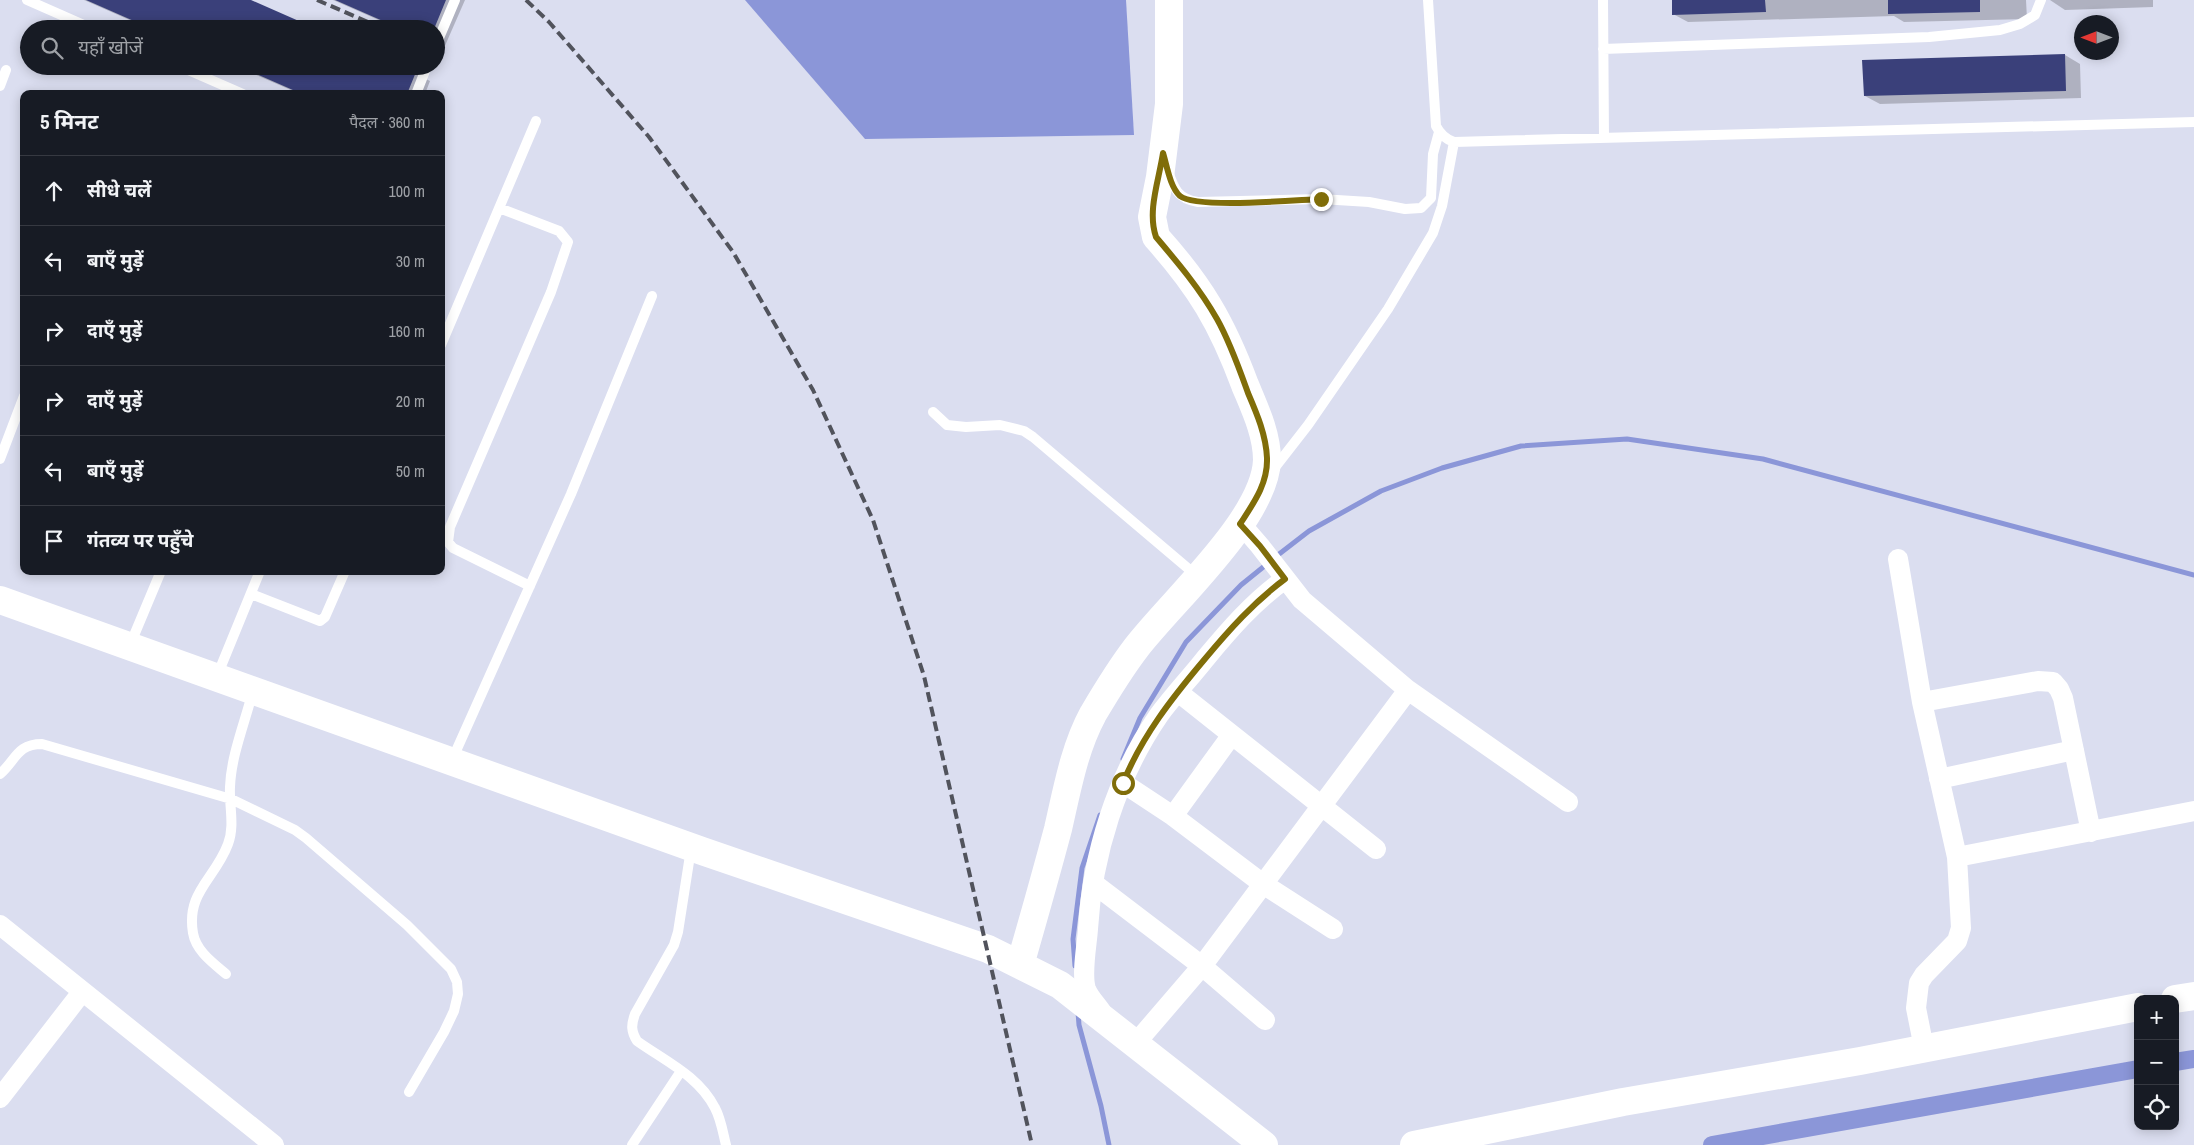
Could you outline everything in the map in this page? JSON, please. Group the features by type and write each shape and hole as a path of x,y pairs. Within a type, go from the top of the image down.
{"street":[{"path":"1020,965 1042,891 1078,748 1092,716 1136,648 1240,524 1258,497 1264,483 1267,459 1264,436 1234,354 1218,321 1200,291 1156,237 1153,228 1152,217 1163,153 1170,83 1169,0"},
{"path":"1240,524 1260,546 1302,600 1408,690 1568,802"},
{"path":"1898,559 1922,702 1957,857 1961,928 1952,948 1924,975 1916,994 1916,1008 1924,1048"},
{"path":"1112,1023 1088,994 1085,983 1088,919 1093,883 1107,825 1129,769 1159,715 1281,574"},
{"path":"0,600 691,847 988,949 1060,984 1112,1023 1135,1044 1264,1145"},
{"path":"1922,702 2038,681 2053,682 2063,698 2092,832"},
{"path":"1135,1044 1202,966 1408,690"},
{"path":"1178,692 1231,736 1376,849"},
{"path":"1173,816 1231,736"},
{"path":"1939,779 2074,750"},
{"path":"1123,783 1173,816 1263,884 1333,929"},
{"path":"1957,857 2194,811"},
{"path":"1093,883 1202,966 1265,1020"},
{"path":"0,925 274,1145"},
{"path":"0,1098 82,992"},
{"path":"2179,998 2194,996"},
{"path":"1414,1145 1623,1102 2134,1008"}],"lane":[{"path":"27,0 73,20"},
{"path":"445,24 455,0"},
{"path":"1163,153 1176,191 1181,197 1189,201 1214,203 1321,199 1369,202 1414,209 1421,208 1431,198 1433,154 1439,132 1434,114 1428,0"},
{"path":"1603,0 1604,138"},
{"path":"1603,49 1929,37 2000,30 2020,24 2035,14 2041,0"},
{"path":"0,86 6,70"},
{"path":"199,75 233,90"},
{"path":"418,90 423,75"},
{"path":"445,336 536,121"},
{"path":"1439,132 1454,142 2194,122"},
{"path":"1264,483 1308,426 1388,309 1433,232 1442,206 1454,142"},
{"path":"499,208 559,231 568,242 551,292 450,527 448,542 453,548 530,586"},
{"path":"452,761 571,494 652,296"},
{"path":"0,459 20,406"},
{"path":"933,412 947,426 966,427 1000,424 1024,431 1033,436 1197,576"},
{"path":"129,646 158,575"},
{"path":"216,677 258,575"},
{"path":"251,594 320,621 326,617 343,575"},
{"path":"226,974 206,957 196,943 192,917 194,902 222,858 229,842 230,788 233,766 253,690"},
{"path":"0,774 19,751 30,744 42,744 231,799 306,838 407,925 452,969 457,988 454,1010 409,1092"},
{"path":"691,847 678,932 632,1025 633,1034 637,1041 697,1083 715,1108 726,1145"},
{"path":"632,1145 681,1071"}],"water":[{"path":"745,0 1126,0 1134,135 865,139"}],"building":[{"path":"86,0 251,0 297,20 132,20"},
{"path":"335,0 446,0 438,20 381,20"},
{"path":"1672,0 1765,0 1766,12 1672,15"},
{"path":"1888,0 1980,0 1980,12 1888,14"},
{"path":"2065,54 2066,91 1864,96 1862,60"},
{"path":"259,75 415,75 409,90 293,90"}],"waterway":[{"path":"1274,558 1309,531 1381,491 1442,468 1521,446 1627,439 1763,459 2194,575"},
{"path":"1123,759 1140,718 1186,642 1241,585 1267,564"},
{"path":"1075,966 1073,939 1082,868 1100,815"},
{"path":"1078,1012 1079,1025 1101,1106 1109,1145"},
{"path":"2179,1061 2194,1059"},
{"path":"1712,1145 2134,1070"}],"railway":[{"path":"317,0 363,20"},
{"path":"526,0 549,22 649,137 733,252 813,390 873,520 924,676 1032,1145"}],"route":[{"path":"1123,783 1159,715 1214,648 1247,612 1265,594 1285,579 1260,546 1240,524 1258,497 1264,483 1267,459 1264,436 1234,354 1218,321 1200,291 1156,237 1153,228 1152,217 1163,153 1176,191 1181,197 1189,201 1214,203 1321,199"}]}
